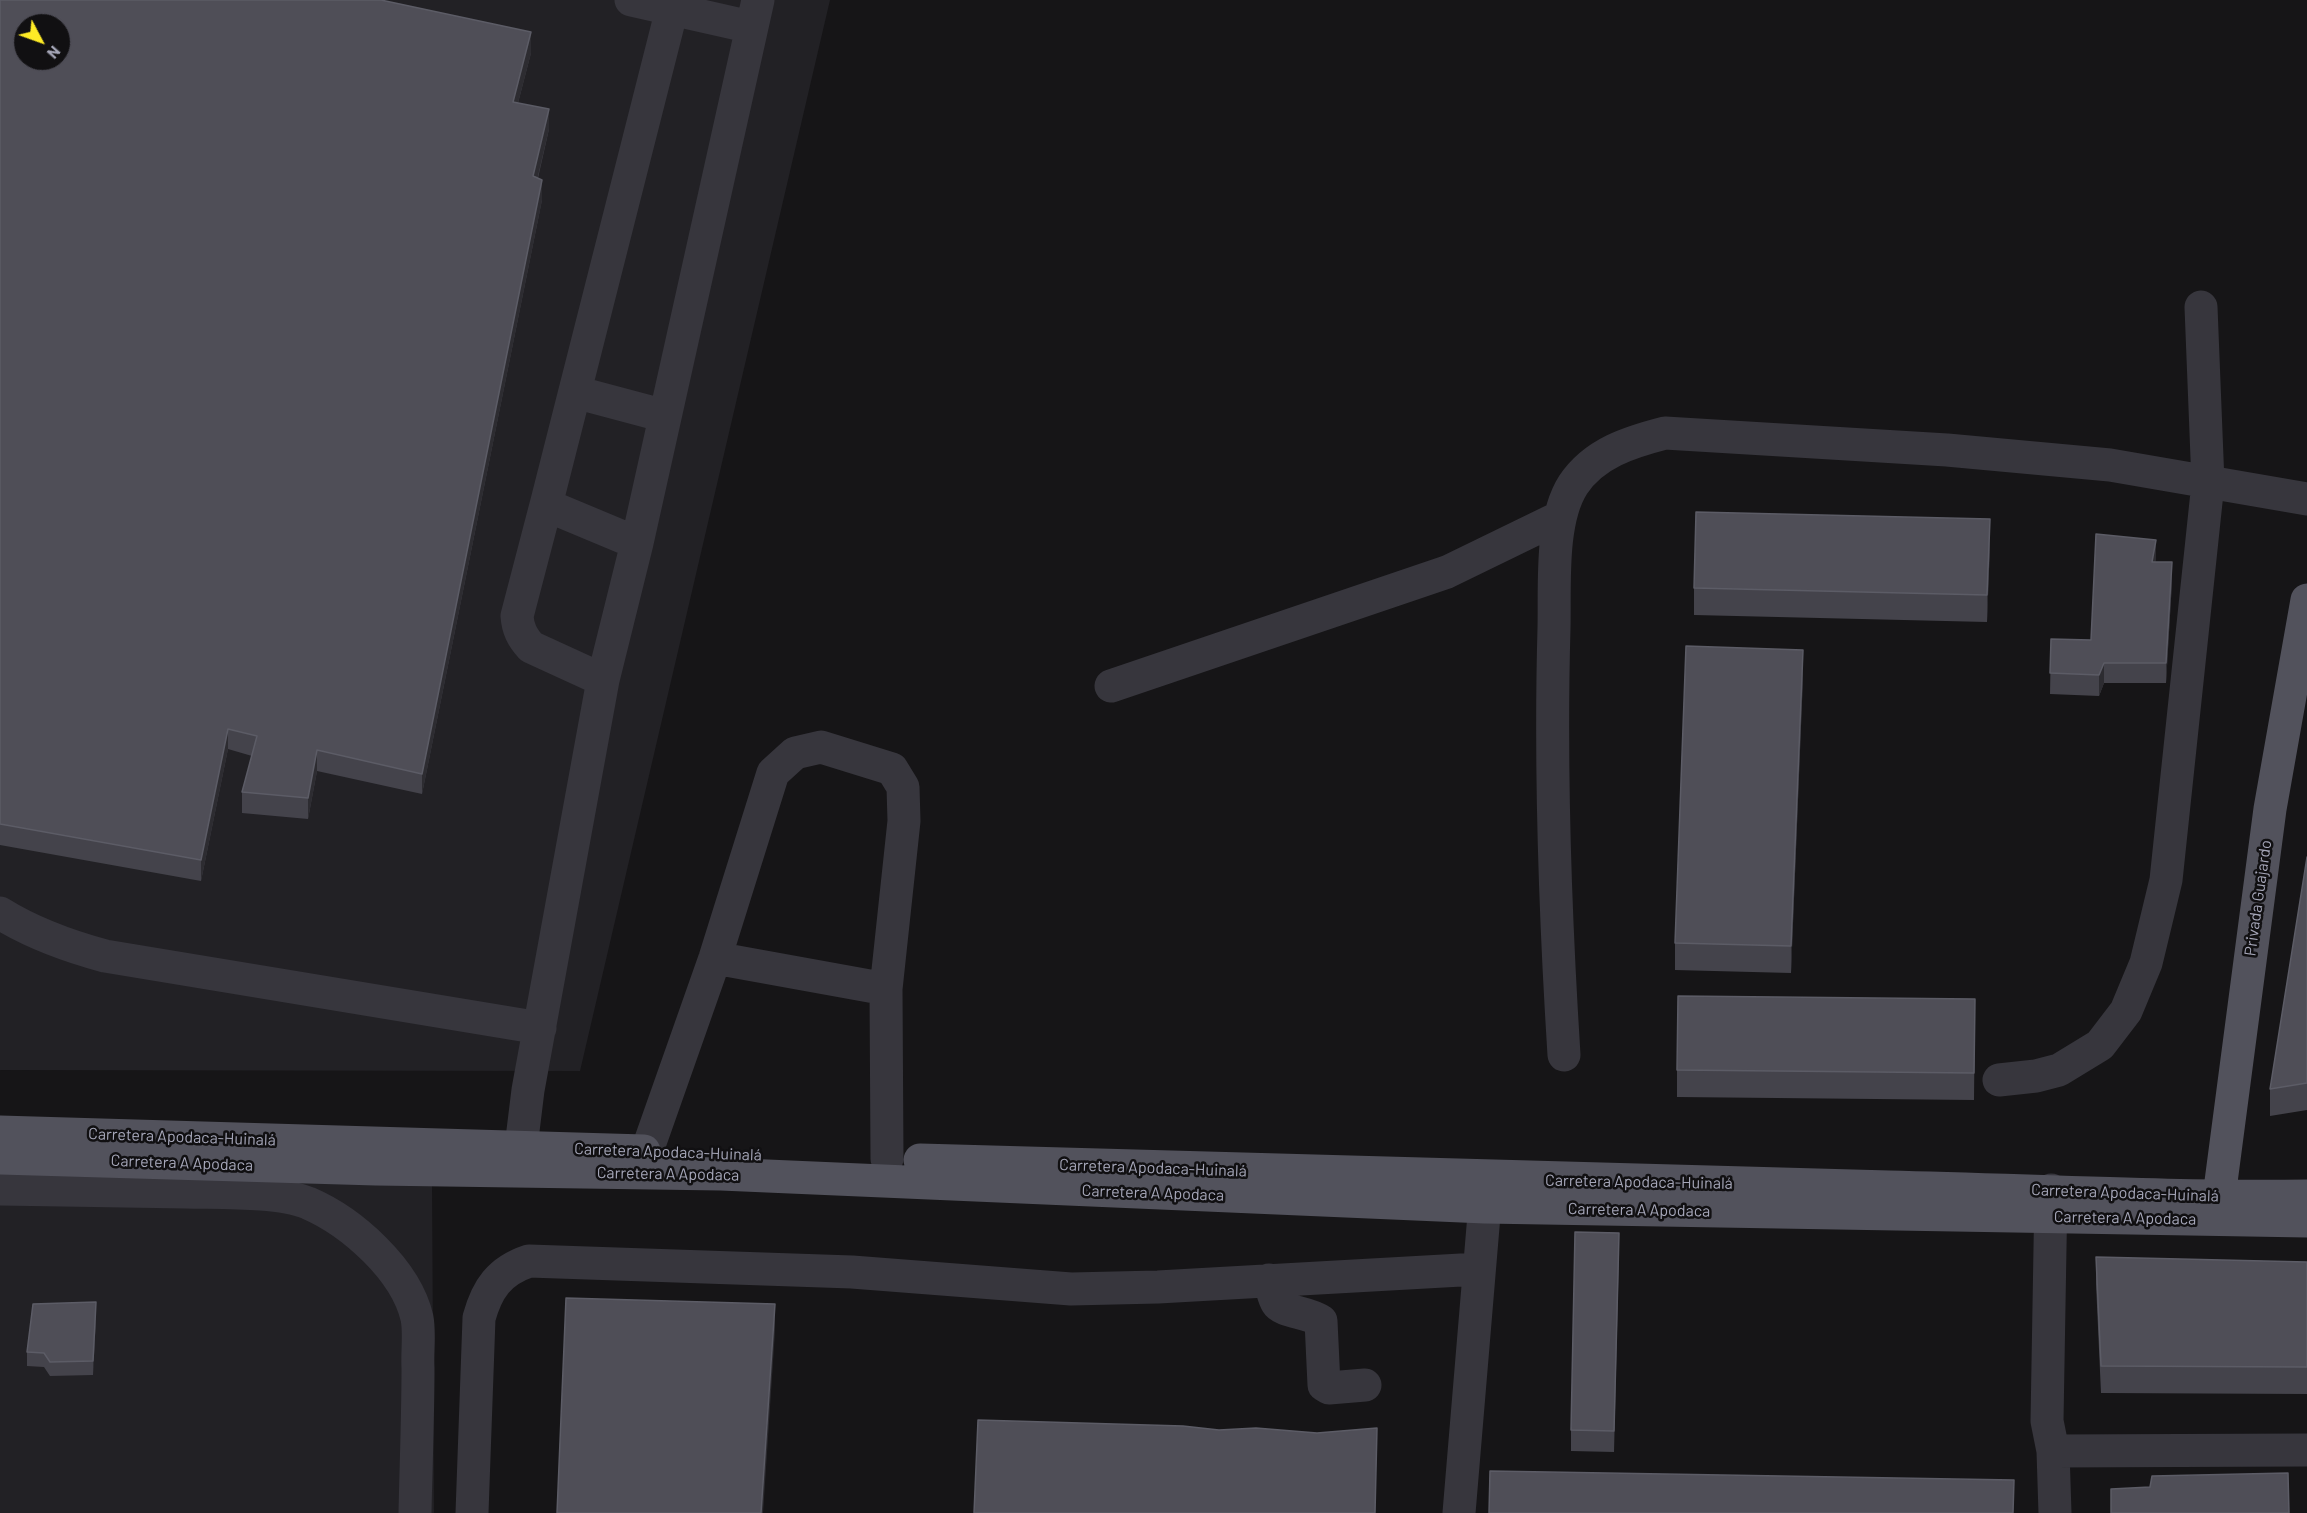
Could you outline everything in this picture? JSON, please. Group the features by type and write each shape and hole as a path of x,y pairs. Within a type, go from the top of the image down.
{"main road":[{"name":"Privada Guajardo","path":"2219,1197 2229,1104 2270,809 2307,600"},
{"name":"Carretera Apodaca-Huinalá","path":"0,1132 887,1159 1486,1193 2051,1203 2307,1196"},
{"name":"Carretera A Apodaca","path":"0,1158 376,1169 721,1174 1486,1193"},
{"name":"Carretera A Apodaca","path":"2051,1203 2307,1221"}],"lane":[{"path":"521,1147 528,1090 603,680 637,543 754,14 672,9 631,0"},
{"path":"603,680 531,646 523,638 518,627 517,616 672,9"},
{"path":"1999,1080 2036,1076 2059,1070 2100,1045 2126,1011 2146,963 2166,880 2208,483 2201,307"},
{"path":"575,392 665,416"},
{"path":"1564,1055 1556,936 1553,799 1553,653 1556,559 1560,517 1572,487 1587,468 1617,448 1665,434 2013,455 2110,465 2307,499"},
{"path":"546,505 637,543"},
{"path":"1111,686 1447,572 1560,517"},
{"path":"647,1151 715,958 773,773 795,753 821,747 892,770 903,787 904,821 886,989 887,1159"},
{"path":"0,913 74,948 105,956 540,1028"},
{"path":"715,958 886,989"},
{"path":"0,1189 266,1195 306,1203 340,1220 369,1244 393,1271 410,1298 417,1320 418,1417 415,1513"},
{"path":"1459,1513 1486,1193"},
{"path":"2051,1203 2048,1421 2053,1451 2055,1513"},
{"path":"472,1513 479,1318 484,1299 497,1281 512,1267 529,1261 852,1272 1071,1289 1158,1287 1479,1269"},
{"path":"1269,1280 1277,1304 1284,1309 1313,1315 1321,1321 1324,1385 1329,1388 1365,1386"},
{"path":"2053,1451 2307,1450"}],"shaded area":[{"path":"0,0 830,0 580,1071 0,1070"},
{"path":"0,1173 432,1182 434,1513 0,1513"}],"building":[{"path":"0,0 381,0 531,32 513,102 549,109 533,176 542,180 422,774 317,750 308,798 242,792 257,736 228,729 201,860 0,824"},
{"path":"1696,512 1990,519 1987,595 1694,588"},
{"path":"2096,534 2156,540 2152,562 2172,562 2166,663 2104,663 2099,675 2050,673 2051,639 2091,640"},
{"path":"1686,646 1803,650 1791,946 1675,943"},
{"path":"2307,857 2307,1083 2270,1089"},
{"path":"1678,996 1975,999 1974,1073 1677,1070"},
{"path":"1575,1232 1619,1233 1614,1431 1571,1430"},
{"path":"2096,1257 2307,1262 2307,1367 2101,1366"},
{"path":"566,1298 775,1304 761,1513 557,1513"},
{"path":"96,1302 93,1361 50,1362 44,1353 27,1352 33,1304"},
{"path":"978,1420 1183,1426 1219,1430 1256,1428 1317,1433 1377,1428 1375,1513 974,1513"},
{"path":"1490,1471 2014,1480 2013,1513 1489,1513"},
{"path":"2288,1473 2289,1513 2111,1513 2111,1489 2150,1487 2152,1476"}]}
